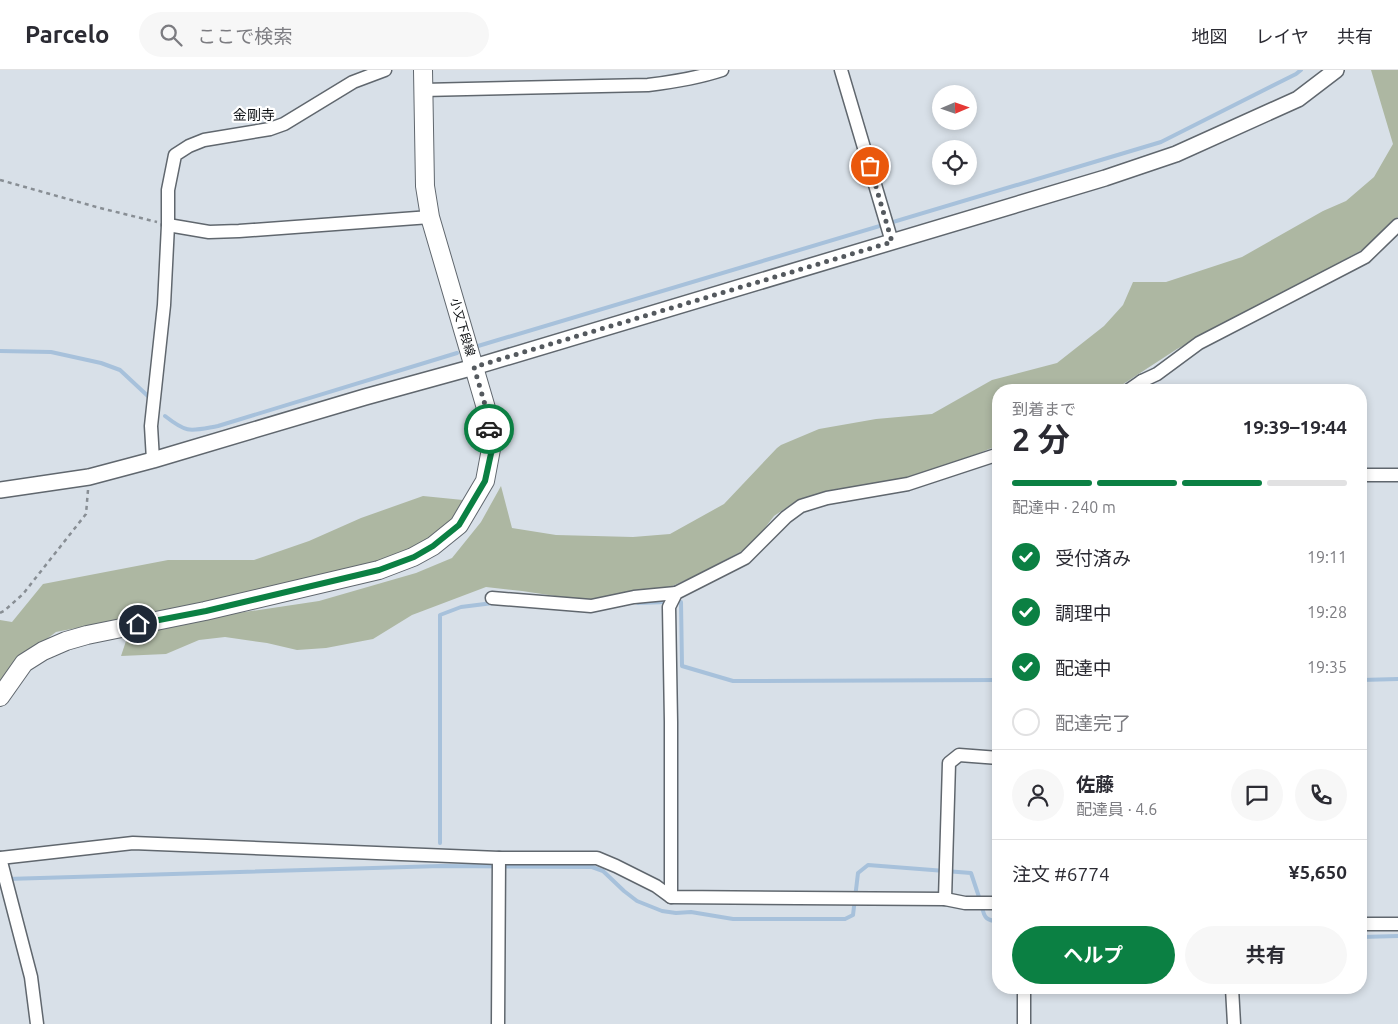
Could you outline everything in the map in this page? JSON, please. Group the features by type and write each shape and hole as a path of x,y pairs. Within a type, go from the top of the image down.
{"main road":[{"name":"小又下段線","path":"0,697 24,663 43,651 66,641 206,611 379,570 414,557 433,546 459,525 485,481 492,449 488,415 430,217 425,186 423,70"}],"street":[{"path":"152,460 151,426 164,305 168,190 175,156 189,146 204,140 284,124 353,82 385,70"},
{"path":"423,90 648,84 676,81 722,70"},
{"path":"841,70 892,242"},
{"path":"0,490 89,477 152,460 474,367 1105,178 1176,154 1298,99 1336,70"},
{"path":"168,225 209,232 430,217"},
{"path":"1144,384 1199,343 1365,257 1398,225"},
{"path":"492,598 591,606 634,597 676,593 745,558 786,517 801,506 827,498 908,484 992,456"},
{"path":"1367,475 1398,475"},
{"path":"671,897 670,606 676,593"},
{"path":"945,899 949,763 960,755 992,757"},
{"path":"37,1024 31,977 0,858 134,843 499,858 597,858 656,886 671,897 945,899 992,903"},
{"path":"498,1024 499,858"},
{"path":"1367,924 1398,924"},
{"path":"1024,994 1024,1024"},
{"path":"1232,994 1234,1024"}],"path":[{"path":"0,180 168,225"},
{"path":"0,613 23,594 86,514 89,477"}],"green space":[{"path":"1371,70 1398,70 1398,217 1367,247 1296,287 1177,349 1123,384 992,384 992,448 942,469 901,481 836,489 799,499 774,516 751,546 701,573 668,588 589,601 486,587 412,615 373,639 326,648 297,650 267,643 225,637 199,640 166,654 121,656 130,629 319,601 416,573 452,558 481,522 501,486 512,528 556,535 633,537 670,534 724,504 781,445 819,429 876,419 932,414 992,380 1057,363 1104,326 1123,305 1133,282 1166,282 1242,257 1323,211 1346,201 1374,177 1393,144"},
{"path":"423,496 463,500 449,525 425,543 382,561 257,595 56,632 16,662 0,684 0,620 12,622 43,584 168,560 254,560 309,541 361,518"}],"waterway":[{"path":"478,346 1161,142 1301,70"},
{"path":"0,351 51,352 101,363 120,370 150,398"},
{"path":"165,416 179,426 190,430 218,426 457,353"},
{"path":"638,603 666,602"},
{"path":"681,602 682,666 733,681 992,680"},
{"path":"440,843 440,615 461,607 493,603"},
{"path":"1367,680 1398,679"},
{"path":"7,879 441,866 592,867 603,871 637,901 662,911 676,913 691,912 733,919 845,919 853,915 858,873 868,865 971,873 980,900"},
{"path":"982,906 984,914 992,920"},
{"path":"1367,937 1398,936"}],"way so far":[{"path":"489,429 488,415 474,367 892,242 870,166"}],"district":[{"name":"金剛寺","path":"254,115"}],"route":[{"path":"138,624 206,611 379,570 414,557 433,546 459,525 485,481 492,449 489,429"}]}
